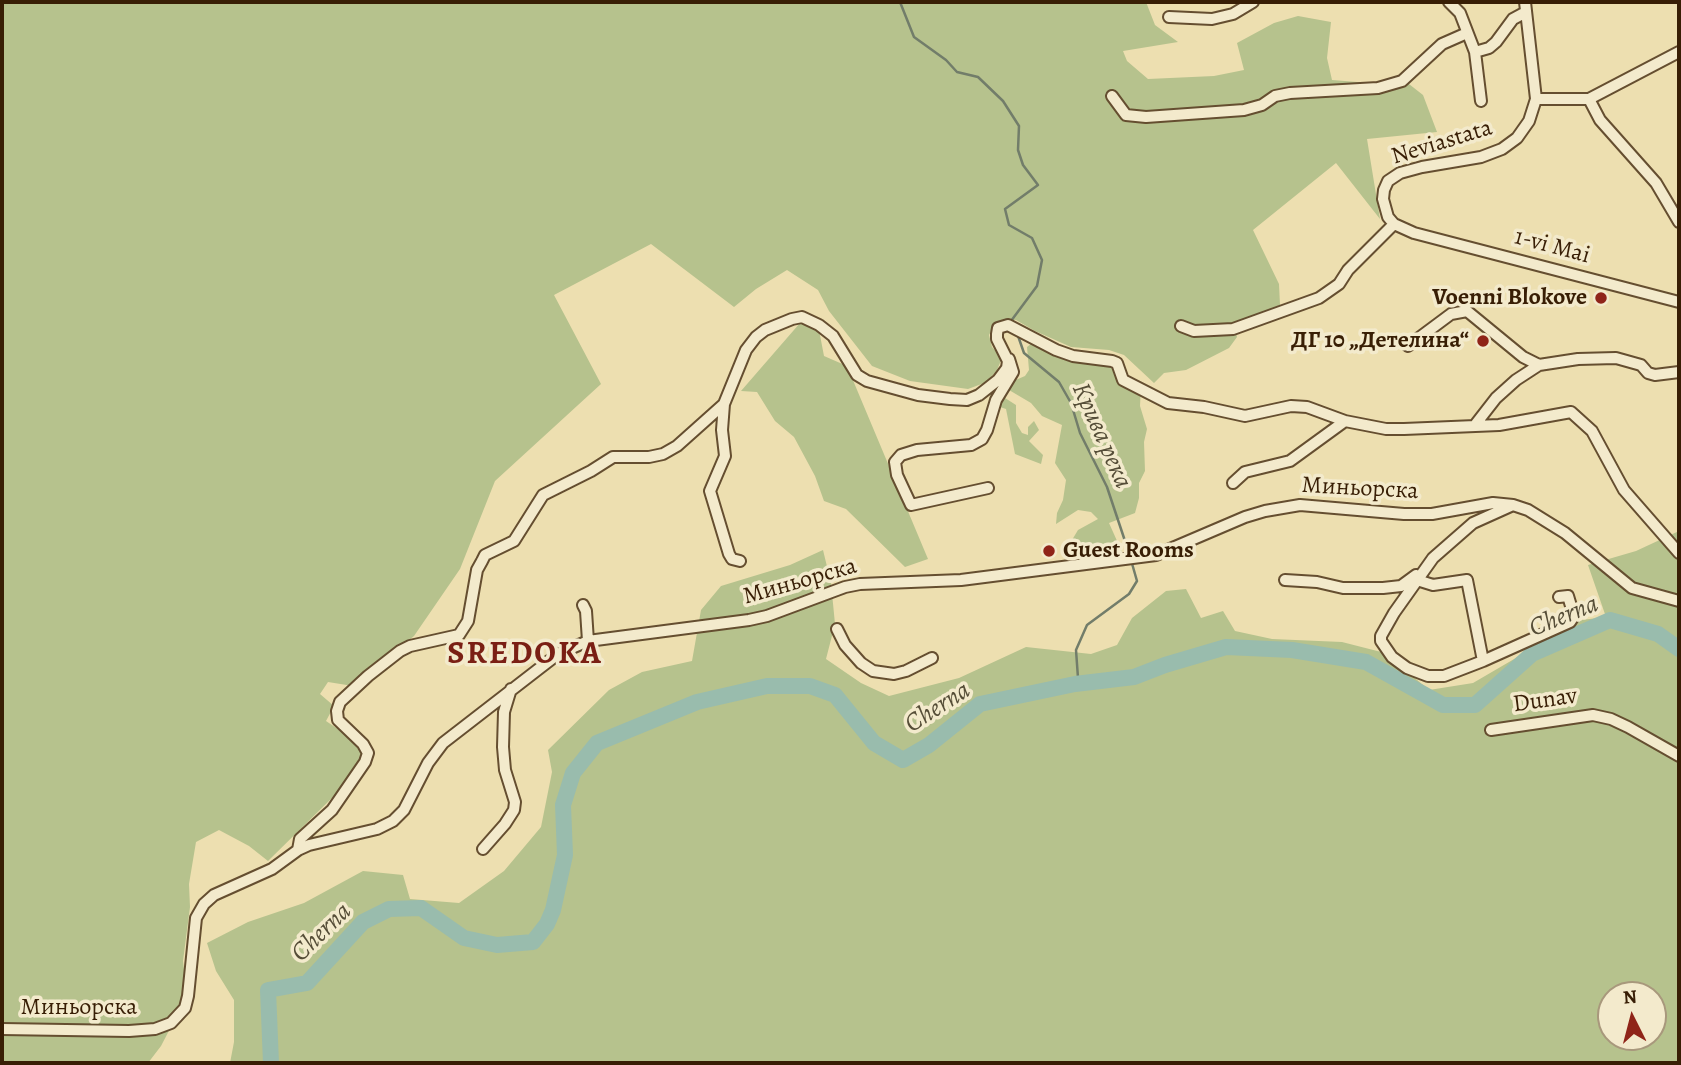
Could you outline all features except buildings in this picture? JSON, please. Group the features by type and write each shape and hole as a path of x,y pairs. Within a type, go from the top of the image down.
{"street":[{"path":"1169,17 1212,19 1233,14 1253,2"},
{"path":"1449,2 1460,13 1475,52 1481,101"},
{"path":"1475,52 1489,48 1496,42 1526,7"},
{"path":"1526,7 1536,99 1589,99 1679,52"},
{"path":"1112,96 1126,115 1146,117 1244,110 1262,105 1275,96 1290,93 1378,88 1402,81 1442,44 1467,33"},
{"name":"Neviastata","path":"1394,224 1384,209 1384,190 1388,181 1401,173 1422,167 1482,157 1502,149 1517,138 1529,121 1536,99"},
{"path":"1589,99 1600,120 1656,183 1679,222"},
{"path":"1181,326 1194,331 1233,330 1275,312 1319,298 1339,284 1348,270 1394,224"},
{"name":"1-vi Mai","path":"1394,224 1414,233 1679,302"},
{"path":"1408,345 1451,314 1467,311 1523,357 1539,365"},
{"path":"298,850 300,839 332,810 365,762 368,753 363,744 338,720 340,702 400,651 410,646 459,635 468,621 473,589 485,555 517,537 542,495 613,457 649,457 663,454 692,434 723,404 734,384 746,349 765,330 802,317 819,325 832,336 857,375 882,386 918,395 967,400 979,395 998,380 1007,368 1007,357"},
{"path":"988,488 911,505 897,475 895,462 901,455 917,450 971,445 982,439 996,400 1013,372 1012,363 997,339 998,328 1008,325 1073,356 1117,363 1124,380 1168,403 1245,416 1292,406 1307,407 1345,421 1386,429 1507,425 1571,412 1592,431 1624,490 1679,553"},
{"path":"1475,425 1496,398 1516,380 1539,365 1578,359 1616,358 1641,365 1648,373 1655,375 1679,372"},
{"path":"723,404 725,456 710,491 729,554 732,559 740,561"},
{"path":"1233,484 1245,472 1290,461 1345,421"},
{"name":"Миньорска","path":"2,1029 129,1031 155,1029 171,1023 184,1008 188,996 196,918 204,904 214,895 272,869 309,845 377,829 393,821 404,810 428,763 443,743 558,654 589,641 749,620 860,584 961,580 1140,558 1169,551 1245,517 1300,505 1404,514 1432,514 1503,503 1513,505 1528,510 1565,533 1632,588 1679,601"},
{"path":"1513,505 1473,523 1446,545 1417,580 1381,636 1381,641 1392,657 1407,668 1439,677 1483,661 1570,622 1574,616 1567,596 1559,597"},
{"path":"1285,580 1317,582 1343,588 1393,587 1406,583 1424,570"},
{"path":"1417,580 1433,585 1467,580 1483,661"},
{"path":"583,605 589,641"},
{"path":"837,629 845,645 873,671 894,674 932,659"},
{"path":"483,849 514,810 515,802 505,771 503,747 505,712 511,689"},
{"name":"Dunav","path":"1491,730 1593,715 1611,719 1679,755"}],"green space":[{"path":"2,2 1146,2 1155,25 1178,42 1123,51 1127,61 1148,79 1214,76 1244,70 1237,43 1274,23 1298,16 1331,22 1327,58 1332,80 1370,83 1400,77 1423,95 1437,132 1367,139 1380,219 1336,163 1253,230 1279,284 1280,305 1234,325 1237,337 1229,348 1186,370 1164,373 1154,383 1124,355 1109,350 1071,347 1016,320 1004,320 994,325 989,335 992,347 1002,358 997,370 987,382 968,389 910,381 872,366 829,311 818,290 787,270 756,289 734,307 651,244 554,295 601,384 495,481 460,569 414,636 353,686 328,682 320,694 334,706 326,721 354,740 362,754 337,793 268,861 249,846 219,830 196,842 189,884 190,907 183,961 187,996 161,1046 148,1063 2,1063"},
{"path":"800,323 819,330 824,356 847,366 928,559 905,567 846,509 824,501 815,476 794,437 775,421 757,392 741,391"},
{"path":"1036,340 1119,364 1126,369 1127,378 1141,386 1140,406 1147,429 1144,442 1145,471 1139,483 1139,498 1135,513 1109,523 1122,552 1073,556 1072,540 1078,530 1098,519 1091,512 1078,510 1056,524 1066,480 1055,463 1062,425 1042,416 1031,403 1009,390 1005,398 1016,405 1016,423 1022,433 1028,435 1028,427 1034,421 1039,430 1029,441 1043,455 1041,464 1015,454 1006,409 991,404 990,391 1025,376 1029,370 1027,347"},
{"path":"1679,531 1679,1063 230,1063 234,1042 234,1000 216,971 207,943 248,922 304,903 363,871 403,875 410,899 459,903 504,871 541,827 552,772 548,750 609,690 642,672 692,661 701,610 721,586 790,565 823,550 831,583 835,624 826,659 861,683 889,696 959,678 1026,647 1091,654 1117,645 1132,618 1166,591 1186,589 1201,618 1223,611 1235,631 1272,639 1342,642 1385,653 1429,690 1473,683 1581,620 1606,617 1588,565 1636,551"}],"waterway":[{"name":"Крива река","path":"900,2 914,37 946,60 957,72 978,77 1003,101 1019,126 1018,150 1023,165 1038,185 1005,209 1009,225 1032,238 1042,260 1037,286 1011,321"},
{"name":"Крива река","path":"1017,333 1024,353 1059,382 1071,403 1080,433 1107,487 1129,553"},
{"name":"Крива река","path":"1075,684 1078,678 1076,650 1087,625 1129,594 1137,581 1131,560"},
{"name":"Cherna","path":"271,1063 268,990 307,983 363,922 389,909 421,908 464,938 497,945 533,942 547,924 553,910 565,855 563,805 573,773 597,743 697,702 767,686 810,686 835,695 874,743 903,760 929,745 980,704 1075,684 1134,677 1226,647 1292,650 1366,662 1443,705 1475,705 1532,654 1610,620 1658,634 1679,649"}],"place":[{"name":"Voenni Blokove","path":"1601,298"},
{"name":"ДГ 10 „Детелина“","path":"1483,341"},
{"name":"Guest Rooms","path":"1049,551"}],"district":[{"name":"SREDOKA","path":"525,655"}]}
